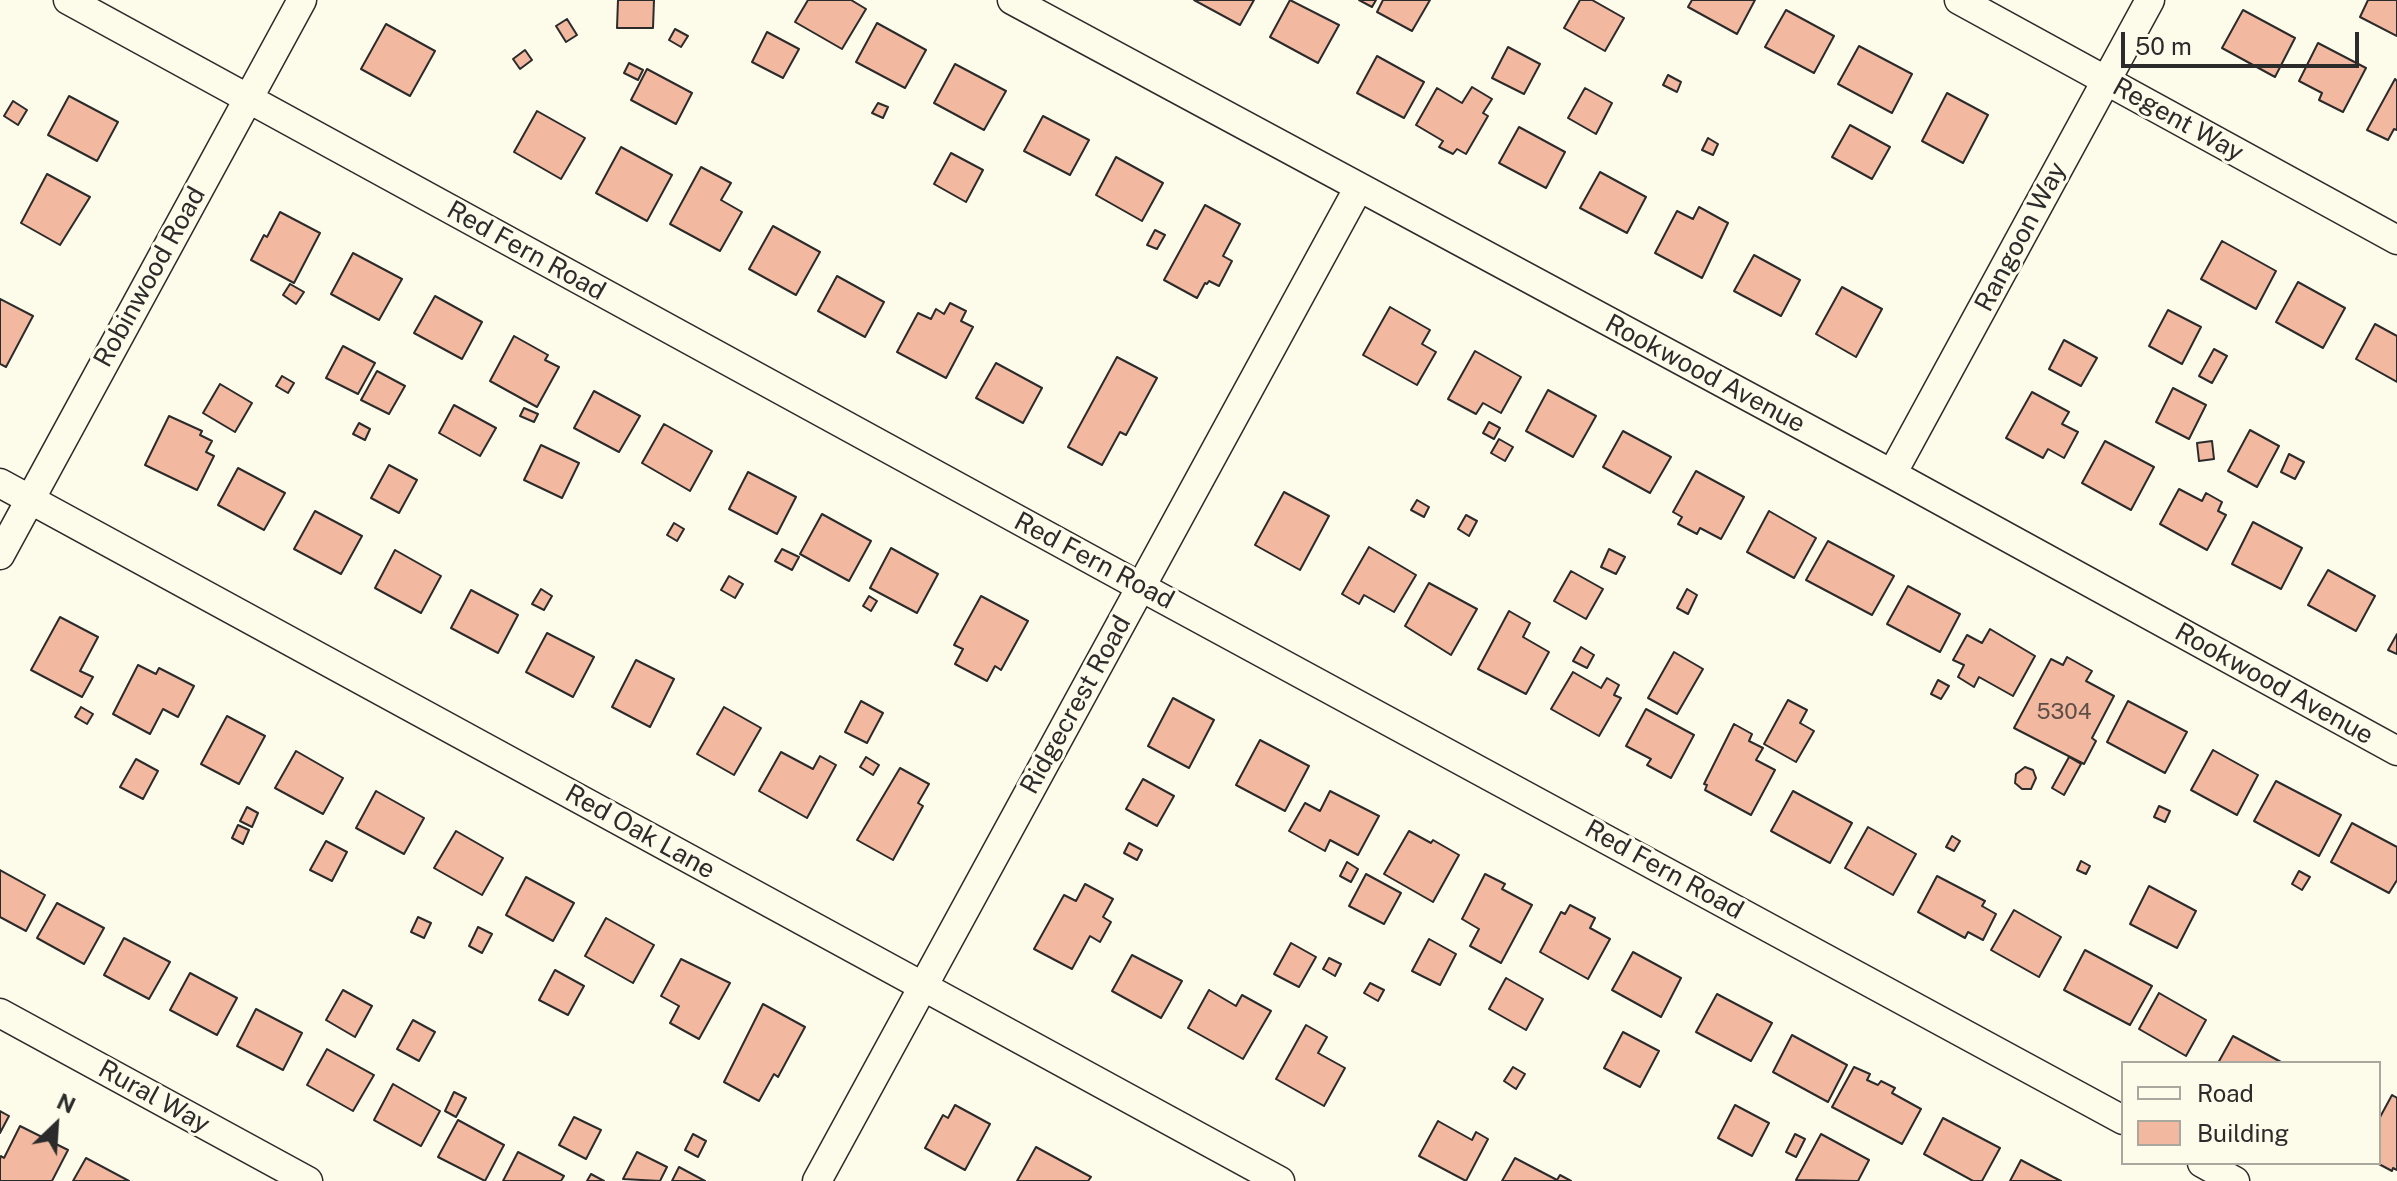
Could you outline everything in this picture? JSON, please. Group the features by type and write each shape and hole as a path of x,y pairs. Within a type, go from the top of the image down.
{"street":[{"name":"Red Fern Road","path":"68,0 2121,1119"},
{"name":"Robinwood Road","path":"0,555 302,0"},
{"name":"Rookwood Avenue","path":"1012,0 1892,474 2397,751"},
{"name":"Regent Way","path":"1959,0 2397,240"},
{"name":"Rangoon Way","path":"1892,474 2150,0"},
{"name":"Ridgecrest Road","path":"817,1181 1359,187"},
{"name":"Red Oak Lane","path":"0,483 1280,1181"},
{"name":"Rural Way","path":"0,1013 308,1181"},
{"path":"2206,1165 2235,1181"}],"building":[{"path":"618,0 654,0 653,28 617,28"},
{"path":"808,0 851,0 866,9 842,49 795,22"},
{"path":"1194,0 1254,0 1240,25"},
{"path":"1290,0 1339,25 1318,63 1270,37"},
{"path":"1359,0 1376,0 1372,7"},
{"path":"1383,0 1430,0 1412,31 1377,12"},
{"path":"1580,0 1592,0 1624,18 1605,51 1564,28"},
{"path":"1692,0 1755,0 1737,34 1688,7"},
{"path":"2368,0 2397,0 2397,36 2360,17"},
{"path":"1786,10 1834,36 1814,73 1765,47"},
{"path":"2243,10 2295,38 2275,77 2222,48"},
{"path":"567,19 577,35 566,42 556,26"},
{"path":"877,23 926,50 905,88 856,62"},
{"path":"386,24 435,51 410,96 361,69"},
{"path":"675,29 688,36 681,47 669,40"},
{"path":"767,32 799,49 783,78 752,62"},
{"path":"2318,43 2366,68 2343,112 2319,100 2322,93 2299,81"},
{"path":"1859,46 1912,74 1892,113 1838,84"},
{"path":"1508,47 1540,64 1524,94 1492,78"},
{"path":"525,50 532,60 520,69 513,59"},
{"path":"1377,56 1424,82 1404,118 1357,93"},
{"path":"629,63 643,70 638,80 624,73"},
{"path":"955,64 1006,91 984,130 934,103"},
{"path":"647,69 692,93 676,124 631,100"},
{"path":"1668,75 1681,82 1677,92 1663,85"},
{"path":"2395,79 2397,130 2394,129 2388,140 2367,130"},
{"path":"1472,87 1492,99 1483,113 1488,116 1466,154 1457,149 1453,154 1439,147 1443,141 1416,125 1437,88 1462,103"},
{"path":"1585,88 1612,103 1596,134 1568,118"},
{"path":"1947,93 1988,115 1963,163 1922,141"},
{"path":"69,96 118,122 97,161 48,135"},
{"path":"13,101 27,110 18,125 4,116"},
{"path":"878,103 888,107 883,118 872,113"},
{"path":"537,111 585,138 561,179 514,152"},
{"path":"1043,116 1089,140 1070,175 1024,151"},
{"path":"1850,125 1890,147 1872,179 1832,157"},
{"path":"1519,127 1565,152 1546,188 1499,163"},
{"path":"1708,138 1718,144 1713,155 1702,150"},
{"path":"621,147 672,175 647,221 596,193"},
{"path":"951,153 983,170 966,202 934,184"},
{"path":"1116,157 1163,183 1142,221 1096,195"},
{"path":"701,167 731,183 721,200 742,212 720,251 670,224"},
{"path":"1600,172 1646,197 1627,233 1580,208"},
{"path":"47,174 90,197 60,245 21,223"},
{"path":"1205,205 1240,224 1223,256 1232,261 1219,286 1209,281 1205,283 1197,298 1164,280"},
{"path":"1699,207 1728,223 1702,278 1655,253 1677,211 1693,219"},
{"path":"280,212 320,233 294,283 251,260"},
{"path":"773,226 820,252 796,295 749,269"},
{"path":"1155,230 1165,235 1157,249 1147,245"},
{"path":"2222,241 2276,271 2256,309 2201,279"},
{"path":"353,253 402,279 379,320 331,294"},
{"path":"1754,255 1800,280 1781,316 1734,291"},
{"path":"837,276 884,302 865,337 818,311"},
{"path":"2298,282 2345,308 2323,348 2276,322"},
{"path":"290,284 304,292 296,304 283,295"},
{"path":"1842,287 1882,309 1856,357 1816,334"},
{"path":"435,296 482,322 462,359 414,333"},
{"path":"0,299 33,316 6,367 0,364"},
{"path":"950,303 966,311 961,321 973,327 946,378 897,352 918,313 931,319 936,309 944,314"},
{"path":"1390,307 1430,330 1422,344 1436,352 1417,385 1363,355"},
{"path":"2168,310 2201,327 2182,364 2149,346"},
{"path":"2375,324 2397,336 2397,382 2356,359"},
{"path":"514,336 548,355 545,360 559,367 537,407 490,381"},
{"path":"2064,340 2097,358 2081,386 2049,369"},
{"path":"343,346 375,363 358,394 326,378"},
{"path":"2214,349 2227,356 2212,383 2199,376"},
{"path":"1475,351 1521,377 1501,413 1483,403 1476,414 1448,399"},
{"path":"1117,357 1157,378 1126,435 1120,432 1102,465 1068,447"},
{"path":"996,363 1042,388 1023,423 976,398"},
{"path":"377,371 405,386 389,414 361,400"},
{"path":"282,376 294,383 288,393 276,386"},
{"path":"220,384 252,403 235,432 203,413"},
{"path":"2173,388 2206,405 2189,439 2156,422"},
{"path":"1548,390 1596,416 1573,457 1526,431"},
{"path":"594,391 640,416 619,452 574,428"},
{"path":"2032,392 2069,412 2062,424 2078,432 2064,458 2048,449 2043,458 2006,438"},
{"path":"454,405 496,428 480,456 439,433"},
{"path":"524,408 538,414 534,422 520,416"},
{"path":"169,416 202,431 200,435 212,441 206,452 214,456 197,490 145,465"},
{"path":"1489,422 1500,428 1494,439 1483,433"},
{"path":"359,423 370,429 365,440 353,434"},
{"path":"664,424 712,451 690,491 642,463"},
{"path":"2250,430 2279,446 2257,487 2228,471"},
{"path":"1623,431 1671,457 1650,493 1603,467"},
{"path":"1499,439 1513,447 1505,461 1491,453"},
{"path":"2105,441 2154,467 2131,510 2082,483"},
{"path":"2212,441 2214,459 2199,461 2197,443"},
{"path":"541,445 579,463 562,498 524,480"},
{"path":"2289,454 2304,462 2295,479 2281,472"},
{"path":"389,465 417,480 399,513 371,498"},
{"path":"238,468 285,493 264,530 218,505"},
{"path":"1696,471 1744,497 1721,539 1700,528 1697,534 1678,524 1682,517 1673,512"},
{"path":"748,472 796,497 777,534 729,509"},
{"path":"2179,489 2202,501 2206,493 2222,502 2218,511 2226,515 2207,550 2160,524"},
{"path":"1284,492 1329,516 1300,570 1255,545"},
{"path":"1417,500 1429,507 1424,517 1411,510"},
{"path":"315,511 362,536 341,574 294,549"},
{"path":"1769,511 1816,538 1794,578 1747,552"},
{"path":"822,514 871,541 849,581 800,554"},
{"path":"1466,515 1477,521 1469,536 1458,529"},
{"path":"2253,522 2302,548 2281,589 2232,564"},
{"path":"674,523 684,529 677,541 667,535"},
{"path":"1828,541 1894,576 1872,615 1806,580"},
{"path":"1369,547 1416,575 1394,612 1364,595 1359,604 1342,594"},
{"path":"891,548 938,574 917,613 870,588"},
{"path":"782,549 799,557 792,570 775,561"},
{"path":"1609,549 1625,557 1616,574 1601,567"},
{"path":"395,550 441,576 421,613 375,588"},
{"path":"2328,570 2375,596 2356,631 2308,605"},
{"path":"1571,571 1603,589 1586,619 1554,601"},
{"path":"729,576 743,584 735,598 721,590"},
{"path":"1429,583 1477,609 1451,655 1405,626"},
{"path":"1908,586 1960,614 1940,652 1887,624"},
{"path":"541,589 552,596 544,610 532,604"},
{"path":"1687,589 1697,595 1688,614 1677,608"},
{"path":"471,590 518,615 498,653 451,628"},
{"path":"869,596 877,601 871,611 863,606"},
{"path":"981,596 1028,621 1001,670 995,666 987,681 955,664 963,649 954,645"},
{"path":"1509,611 1530,623 1523,637 1549,652 1526,694 1478,669"},
{"path":"60,617 98,637 80,671 93,677 82,697 31,670"},
{"path":"1990,629 2035,656 2013,696 1979,677 1974,687 1958,677 1964,665 1953,660 1967,635 1982,643"},
{"path":"547,633 594,657 573,697 526,672"},
{"path":"2397,634 2397,654 2388,650"},
{"path":"1581,647 1594,655 1587,668 1573,661"},
{"path":"1674,652 1703,669 1677,714 1648,698"},
{"path":"2067,657 2092,671 2086,681 2114,696 2092,738 2096,741 2084,764 2014,728 2051,659 2063,665"},
{"path":"636,660 674,679 650,727 612,707"},
{"path":"138,665 156,674 159,668 194,686 178,717 163,709 150,734 113,714"},
{"path":"1573,672 1601,688 1607,678 1619,685 1614,695 1621,698 1599,736 1551,709"},
{"path":"1938,680 1949,686 1941,699 1931,694"},
{"path":"1173,698 1214,720 1189,768 1148,746"},
{"path":"1788,700 1807,710 1800,723 1814,731 1796,762 1764,744"},
{"path":"861,701 883,713 867,743 845,732"},
{"path":"2128,701 2187,732 2165,773 2107,742"},
{"path":"81,707 93,714 87,724 75,717"},
{"path":"724,707 761,728 734,775 697,754"},
{"path":"1646,709 1694,735 1671,778 1647,765 1651,759 1626,746"},
{"path":"227,716 265,736 239,784 201,764"},
{"path":"1734,724 1752,734 1749,741 1763,748 1756,760 1775,770 1751,815 1705,790 1707,785 1704,784"},
{"path":"1260,740 1309,766 1285,811 1236,785"},
{"path":"2213,750 2258,775 2237,815 2191,790"},
{"path":"296,751 343,778 323,814 275,788"},
{"path":"781,752 813,769 820,756 836,765 807,818 759,791"},
{"path":"866,757 879,765 873,775 860,767"},
{"path":"2069,757 2081,764 2064,795 2052,788"},
{"path":"136,759 158,771 143,799 120,787"},
{"path":"2025,767 2033,770 2036,778 2031,789 2022,789 2015,783 2016,774"},
{"path":"900,768 929,784 918,803 923,806 893,860 857,840"},
{"path":"1143,779 1174,796 1157,826 1126,809"},
{"path":"2276,781 2341,815 2319,856 2254,821"},
{"path":"376,791 424,818 404,854 356,828"},
{"path":"1330,791 1379,816 1358,855 1330,840 1325,851 1289,831 1305,803 1320,811"},
{"path":"1793,791 1852,823 1830,863 1771,831"},
{"path":"2159,806 2170,811 2165,822 2154,817"},
{"path":"247,807 258,813 252,827 240,821"},
{"path":"2352,823 2397,847 2397,880 2389,893 2331,862"},
{"path":"238,825 249,830 243,844 232,838"},
{"path":"1868,827 1916,854 1893,895 1845,868"},
{"path":"456,831 503,858 482,895 434,868"},
{"path":"1409,831 1459,855 1433,902 1384,874"},
{"path":"1952,836 1960,841 1954,851 1946,847"},
{"path":"326,841 347,852 332,881 310,870"},
{"path":"1129,843 1142,850 1137,860 1124,853"},
{"path":"2081,861 2090,866 2086,874 2077,870"},
{"path":"1347,862 1358,869 1351,882 1340,876"},
{"path":"0,870 45,895 26,931 0,917"},
{"path":"2299,871 2310,877 2302,890 2292,884"},
{"path":"1366,874 1401,893 1384,924 1349,906"},
{"path":"1485,874 1505,884 1502,889 1532,905 1501,963 1470,946 1479,929 1462,919"},
{"path":"1937,876 1985,901 1982,906 1996,914 1983,940 1968,932 1965,938 1918,912"},
{"path":"526,877 574,903 553,941 506,915"},
{"path":"1085,884 1113,899 1103,917 1111,922 1100,942 1090,936 1072,969 1034,949 1064,895 1076,901"},
{"path":"2149,886 2196,911 2177,948 2130,924"},
{"path":"57,903 104,928 84,964 37,938"},
{"path":"1570,905 1595,918 1590,928 1610,939 1588,979 1540,952 1561,912 1565,914"},
{"path":"2014,910 2061,937 2039,977 1991,950"},
{"path":"418,917 431,923 424,938 411,932"},
{"path":"606,918 654,945 633,983 585,956"},
{"path":"478,927 492,934 482,953 469,946"},
{"path":"124,938 170,962 149,999 104,975"},
{"path":"1429,939 1456,954 1440,985 1412,971"},
{"path":"1291,943 1316,957 1299,987 1274,974"},
{"path":"2085,950 2152,986 2130,1025 2064,990"},
{"path":"1633,952 1681,978 1661,1017 1612,990"},
{"path":"1132,955 1182,981 1161,1018 1112,991"},
{"path":"1329,958 1341,964 1335,976 1323,969"},
{"path":"681,959 730,983 699,1039 670,1023 679,1006 661,996"},
{"path":"555,970 584,986 568,1015 539,1000"},
{"path":"190,973 237,998 217,1035 170,1010"},
{"path":"1506,978 1543,999 1526,1030 1489,1009"},
{"path":"1370,983 1384,990 1378,1001 1364,993"},
{"path":"343,990 372,1006 355,1037 326,1020"},
{"path":"1209,990 1236,1006 1242,995 1271,1011 1243,1059 1188,1028"},
{"path":"2159,993 2206,1020 2186,1056 2139,1029"},
{"path":"1717,994 1772,1023 1751,1061 1696,1032"},
{"path":"763,1004 805,1027 778,1077 774,1074 759,1101 724,1082"},
{"path":"256,1009 302,1033 283,1070 237,1046"},
{"path":"413,1020 435,1032 419,1061 397,1049"},
{"path":"1306,1025 1327,1037 1318,1053 1345,1068 1324,1106 1276,1079"},
{"path":"1623,1032 1659,1051 1640,1087 1604,1068"},
{"path":"1792,1035 1847,1065 1828,1102 1773,1072"},
{"path":"2233,1036 2279,1061 2219,1061"},
{"path":"327,1049 374,1075 353,1111 307,1085"},
{"path":"1513,1067 1525,1074 1516,1089 1504,1081"},
{"path":"1854,1067 1870,1074 1867,1080 1878,1085 1881,1081 1895,1088 1892,1093 1921,1109 1902,1144 1832,1107"},
{"path":"393,1084 440,1111 421,1146 374,1120"},
{"path":"454,1092 466,1098 456,1117 445,1111"},
{"path":"2392,1095 2397,1098 2397,1170 2393,1168 2392,1171 2381,1165 2381,1115"},
{"path":"955,1105 990,1124 965,1170 925,1148 943,1115 948,1118"},
{"path":"1735,1105 1769,1123 1752,1156 1718,1138"},
{"path":"0,1111 9,1116 0,1133"},
{"path":"574,1117 601,1130 586,1159 559,1145"},
{"path":"1943,1118 2000,1148 1982,1181 1973,1181 1924,1154"},
{"path":"458,1120 504,1145 485,1181 438,1157"},
{"path":"1438,1121 1472,1140 1476,1132 1488,1139 1466,1181 1419,1156"},
{"path":"20,1126 68,1150 52,1181 0,1181 1,1156 4,1158"},
{"path":"693,1134 706,1141 698,1157 685,1150"},
{"path":"1795,1134 1805,1139 1796,1157 1786,1152"},
{"path":"1821,1134 1869,1160 1858,1181 1796,1180"},
{"path":"1036,1147 1091,1177 1088,1181 1017,1181"},
{"path":"518,1152 564,1176 561,1181 503,1181"},
{"path":"637,1152 667,1167 660,1181 623,1179"},
{"path":"86,1158 129,1181 73,1181"},
{"path":"1515,1158 1557,1180 1560,1175 1571,1181 1502,1181"},
{"path":"2021,1160 2053,1177 2061,1181 2010,1181"},
{"path":"679,1167 705,1181 672,1181"},
{"path":"591,1174 604,1181 587,1181"}]}
